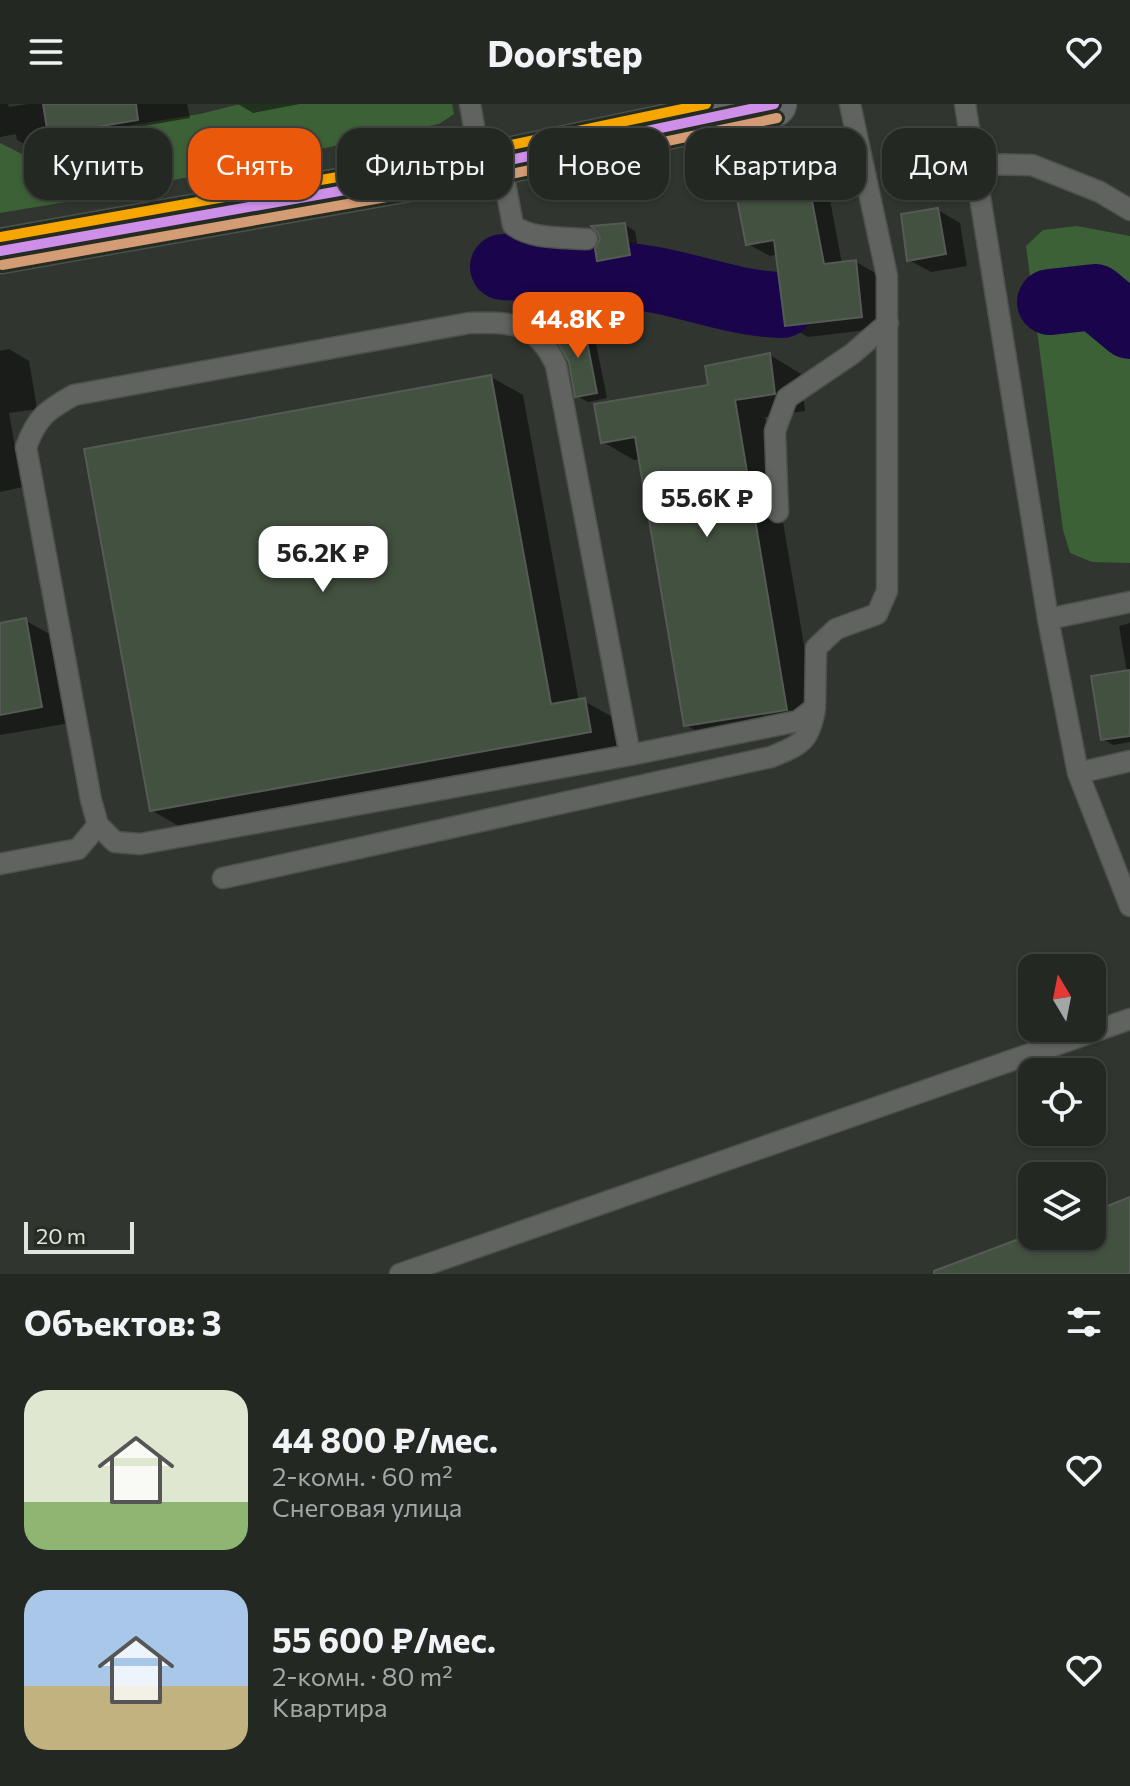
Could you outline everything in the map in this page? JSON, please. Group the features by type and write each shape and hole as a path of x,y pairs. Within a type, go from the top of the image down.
{"main road":[{"path":"513,159 774,104"},
{"path":"0,251 337,191"}],"lane":[{"path":"470,104 478,128"},
{"path":"223,878 771,757 798,746 812,730 816,648 836,629 877,614 887,591 887,276 850,104"},
{"path":"965,104 969,128"},
{"path":"996,164 1032,165 1100,192 1130,210"},
{"path":"504,200 513,225 521,231 587,239"},
{"path":"981,200 1048,619 1078,773 1130,906"},
{"path":"630,755 556,365 548,348 526,327 505,322 469,323 74,395 49,409 34,426 26,447 91,800 98,825 115,842 140,844 630,755 798,721 815,708"},
{"path":"778,512 775,431 787,398 852,354 888,323"},
{"path":"1048,619 1130,602"},
{"path":"1078,773 1130,761"},
{"path":"0,864 78,849 98,825"},
{"path":"400,1274 1130,1019"}],"green space":[{"path":"240,104 452,104 454,114 439,124 420,128 337,128 337,146 321,149 321,128 188,128 188,177 172,180 172,128 114,128"},
{"path":"0,143 24,155 24,200 78,200 0,213"},
{"path":"1077,226 1130,236 1130,563 1092,562 1070,553 1063,530 1026,246 1043,230"}],"building":[{"path":"43,104 136,104 138,120 90,128 47,128"},
{"path":"737,200 812,200 824,264 856,260 862,317 785,326 774,240 746,245"},
{"path":"938,208 946,254 907,261 901,214"},
{"path":"625,223 630,255 597,261 595,249 600,239 591,226"},
{"path":"584,326 597,393 575,397 569,362 557,341 556,332"},
{"path":"770,353 775,394 735,400 787,710 684,726 635,437 601,443 594,404 708,385 705,366"},
{"path":"491,375 551,704 585,698 591,732 150,811 84,449"},
{"path":"26,618 42,707 0,715 0,623"},
{"path":"1130,670 1130,736 1101,740 1091,676"},
{"path":"1130,1197 1130,1274 934,1274 934,1271 1018,1239 1018,1250 1106,1250 1106,1206"}],"waterway":[{"path":"503,267 637,277 734,299 782,305"},
{"path":"1050,302 1095,297 1130,326"}],"transit line":[{"path":"0,237 478,152 706,104"},
{"path":"0,251 481,166 774,104"},
{"path":"2,265 483,180 777,118"}]}
